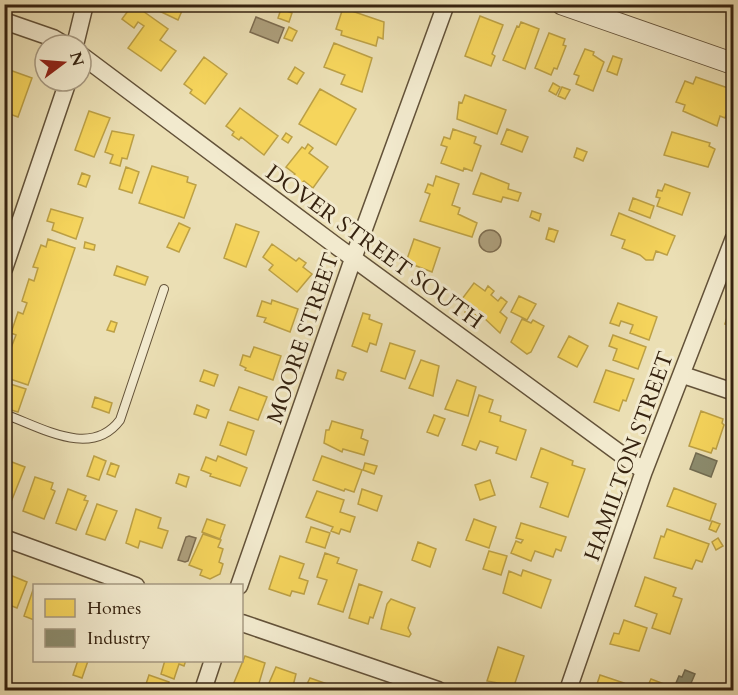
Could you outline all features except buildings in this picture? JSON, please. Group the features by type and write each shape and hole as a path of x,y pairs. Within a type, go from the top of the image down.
{"street":[{"path":"78,33 85,4"},
{"name":"MOORE STREET","path":"239,584 353,259 446,4"},
{"path":"562,4 734,64"},
{"path":"4,21 39,33"},
{"name":"DOVER STREET SOUTH","path":"93,64 353,259 644,471"},
{"path":"4,269 64,93"},
{"name":"HAMILTON STREET","path":"568,690 644,471 734,238"},
{"path":"683,375 734,392"},
{"path":"4,538 133,584"},
{"path":"243,623 438,690"},
{"path":"203,690 212,662"}],"lane":[{"path":"4,414 76,440 95,440 112,431 120,420 164,289"}],"shaded area":[{"path":"256,17 284,28 278,43 250,32"},
{"path":"490,230 498,233 501,241 498,249 490,252 482,249 479,241 482,233"},
{"path":"186,537 196,538 188,561 178,560"}]}
